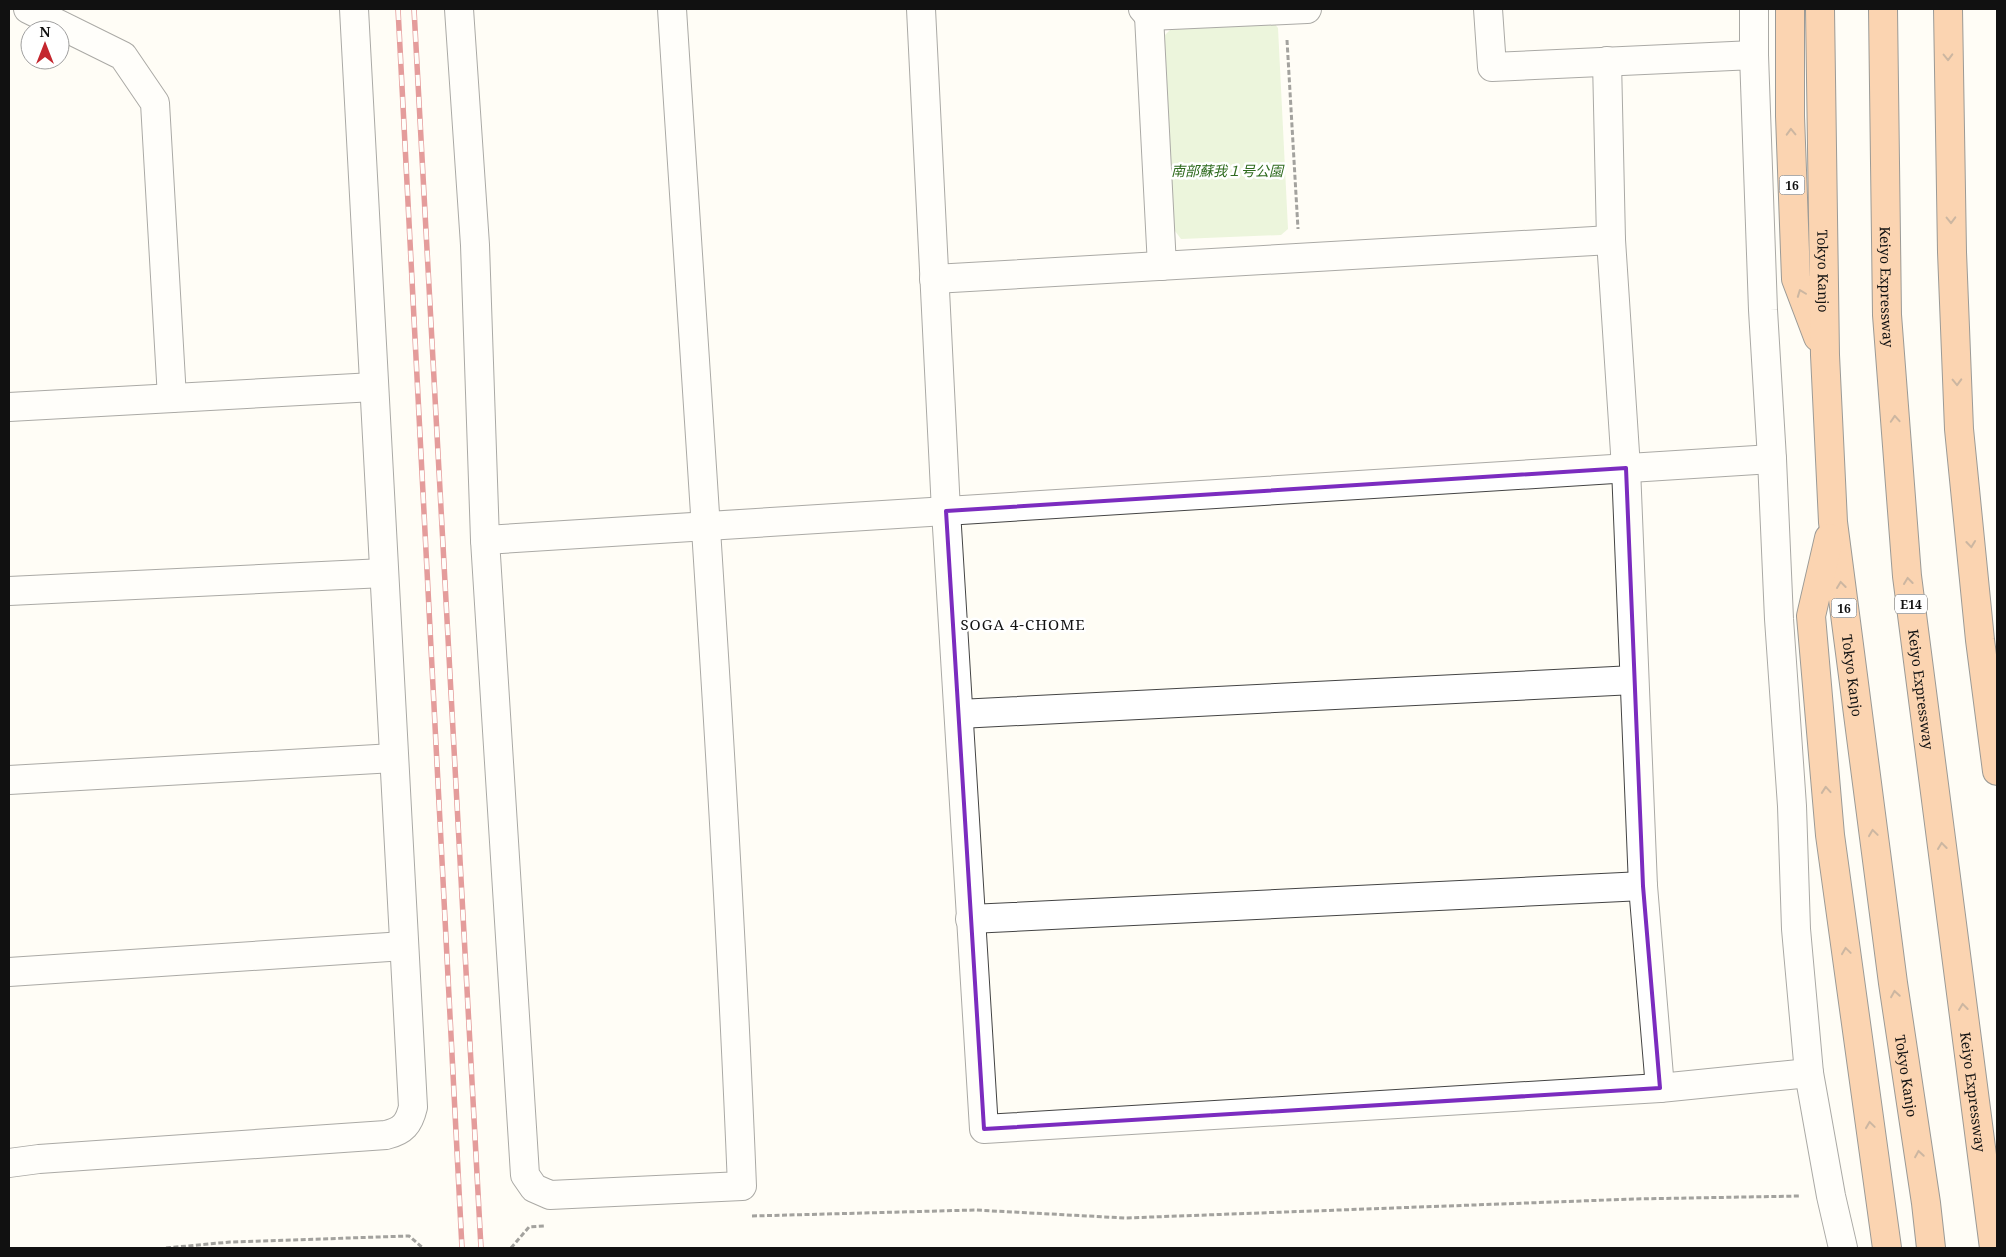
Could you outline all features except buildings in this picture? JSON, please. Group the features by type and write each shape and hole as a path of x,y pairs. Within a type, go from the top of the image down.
{"highway":[{"name":"16","path":"1790,9 1790,116 1796,279 1825,355"},
{"name":"Tokyo Kanjo","path":"1820,9 1825,355 1833,522 1893,983 1931,1248"},
{"name":"Keiyo Expressway","path":"1883,9 1887,315 1908,576 1994,1248"},
{"path":"1948,9 1952,252 1959,429 1980,640 1997,771"},
{"path":"1833,522 1811,616 1830,835 1887,1248"}],"street":[{"path":"28,9 123,56 155,103 172,398"},
{"path":"9,1163 39,1159 386,1135 397,1133 405,1128 410,1120 413,1107 354,9"},
{"path":"459,9 475,245 485,540 525,1175 534,1188 550,1195 742,1186 737,1067 676,9"},
{"path":"921,9 946,511 984,1129 1660,1088 1809,1074"},
{"path":"1162,266 1146,12 1296,9"},
{"path":"1488,9 1492,67 1754,55"},
{"path":"1754,9 1759,214 1779,618 1792,806 1796,929 1809,1074 1842,1248"},
{"path":"1607,61 1611,240 1626,468 1643,886 1660,1088"},
{"path":"934,279 1611,240"},
{"path":"9,407 374,387"},
{"path":"485,540 1772,459"},
{"path":"9,591 384,573"},
{"path":"959,714 1634,680"},
{"path":"9,780 394,758"},
{"path":"970,919 1643,886"},
{"path":"9,972 404,946"}],"path":[{"path":"1296,9 1300,258"},
{"path":"746,1216 975,1210 1125,1218 1634,1199 1831,1196"},
{"path":"511,1248 529,1227 549,1226"},
{"path":"166,1248 230,1242 409,1236 423,1248"}],"highlighted area":[{"path":"1626,468 1643,886 1660,1088 984,1129 946,511"}],"green space":[{"name":"南部蘇我１号公園","path":"1274,23 1278,28 1288,229 1281,235 1181,239 1172,227 1162,38 1171,29"}],"railway":[{"path":"398,9 462,1248"},
{"path":"414,9 481,1248"}],"district":[{"name":"SOGA 4-CHOME","path":"1023,624"}]}
